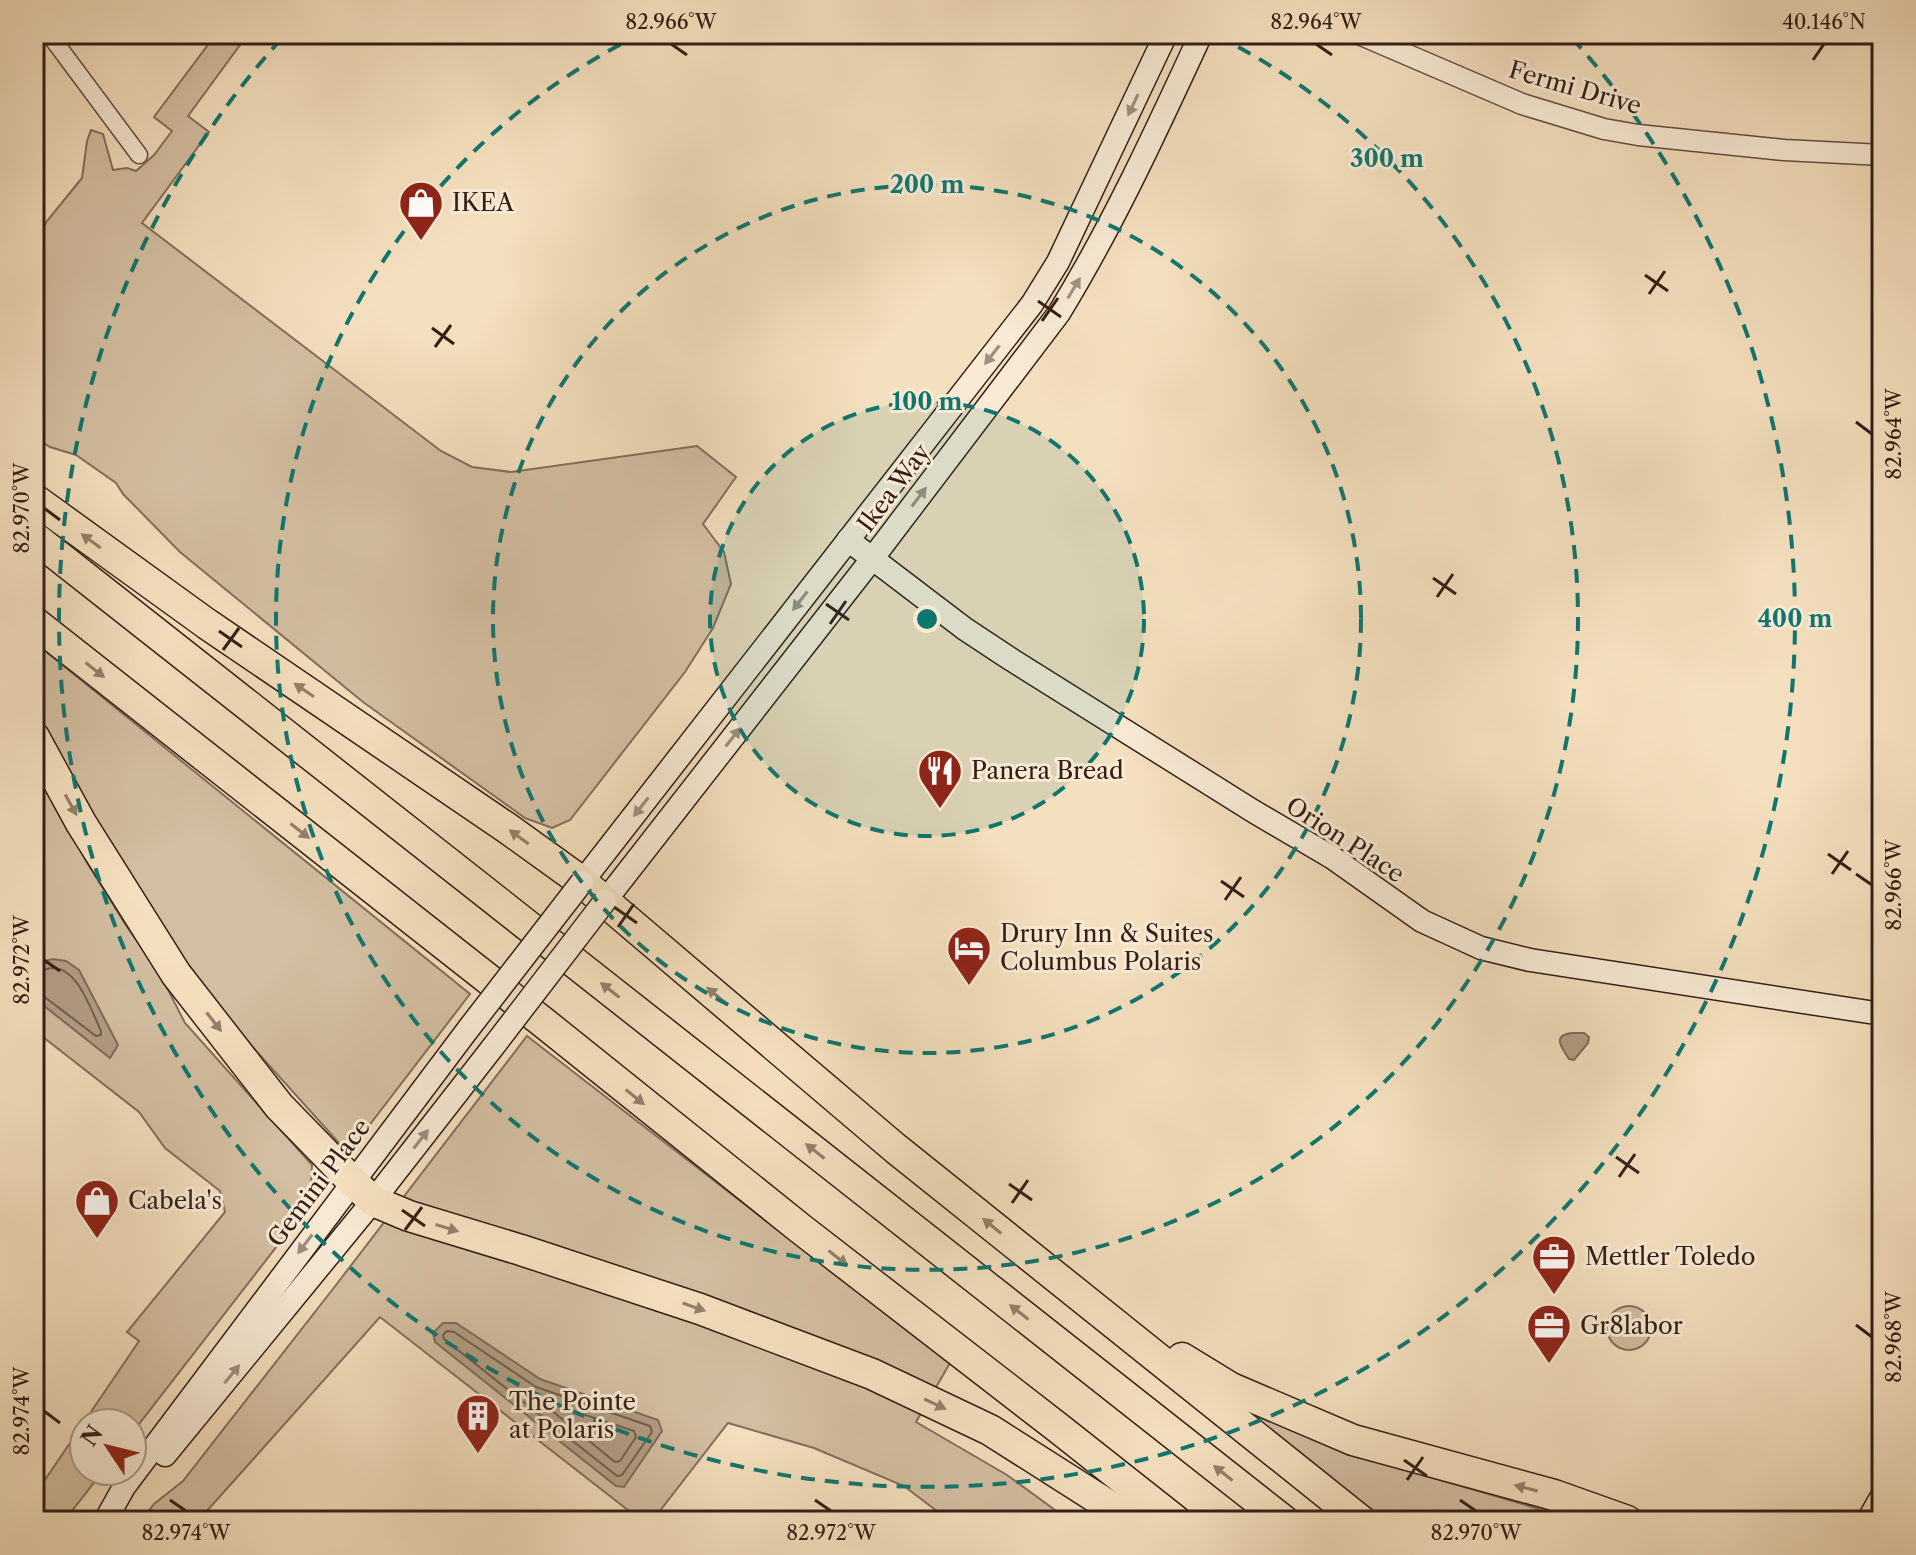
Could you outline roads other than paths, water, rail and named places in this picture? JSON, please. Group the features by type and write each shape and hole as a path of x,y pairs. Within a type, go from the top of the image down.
{"highway":[{"path":"34,499 207,624 582,882 895,1148 1361,1521"},
{"path":"34,537 1284,1521"},
{"path":"34,622 1176,1521"},
{"path":"34,737 81,823 176,974 279,1106 363,1191 409,1216 700,1309 872,1374 990,1430 1133,1521"},
{"path":"1075,1292 1231,1388 1353,1440 1554,1495 1627,1521"}],"main road":[{"name":"Ikea Way","path":"582,882 1039,293 1058,262 1166,34"},
{"name":"Ikea Way","path":"605,901 1059,313 1127,191 1201,34"},
{"name":"Orion Place","path":"848,540 965,629 1012,660 1333,858 1406,911 1440,930 1481,948 1530,960 1882,1014"},
{"name":"Gemini Place","path":"111,1521 363,1191 469,1028 582,882"},
{"name":"Gemini Place","path":"105,1521 124,1487 363,1191 493,1047 605,901"},
{"path":"1870,1521 1882,1500"}],"street":[{"path":"49,34 139,155"},
{"name":"Fermi Drive","path":"1359,34 1522,104 1604,129 1784,150 1882,155"}],"water":[{"path":"53,959 66,961 79,970 118,1045 110,1058 34,998 34,969 41,962"},
{"path":"1584,1033 1589,1037 1588,1043 1574,1060 1569,1059 1560,1042 1562,1036"},
{"path":"443,1323 456,1323 540,1379 658,1420 662,1431 624,1487 616,1486 435,1342 433,1333"}],"place":[{"name":"IKEA","path":"421,242"},
{"name":"Panera Bread","path":"940,810"},
{"name":"Drury Inn & Suites Columbus Polaris","path":"969,987"},
{"name":"Cabela's","path":"97,1240"},
{"name":"Mettler Toledo","path":"1554,1296"},
{"name":"Gr8labor","path":"1549,1365"},
{"name":"The Pointe at Polaris","path":"478,1455"}]}
